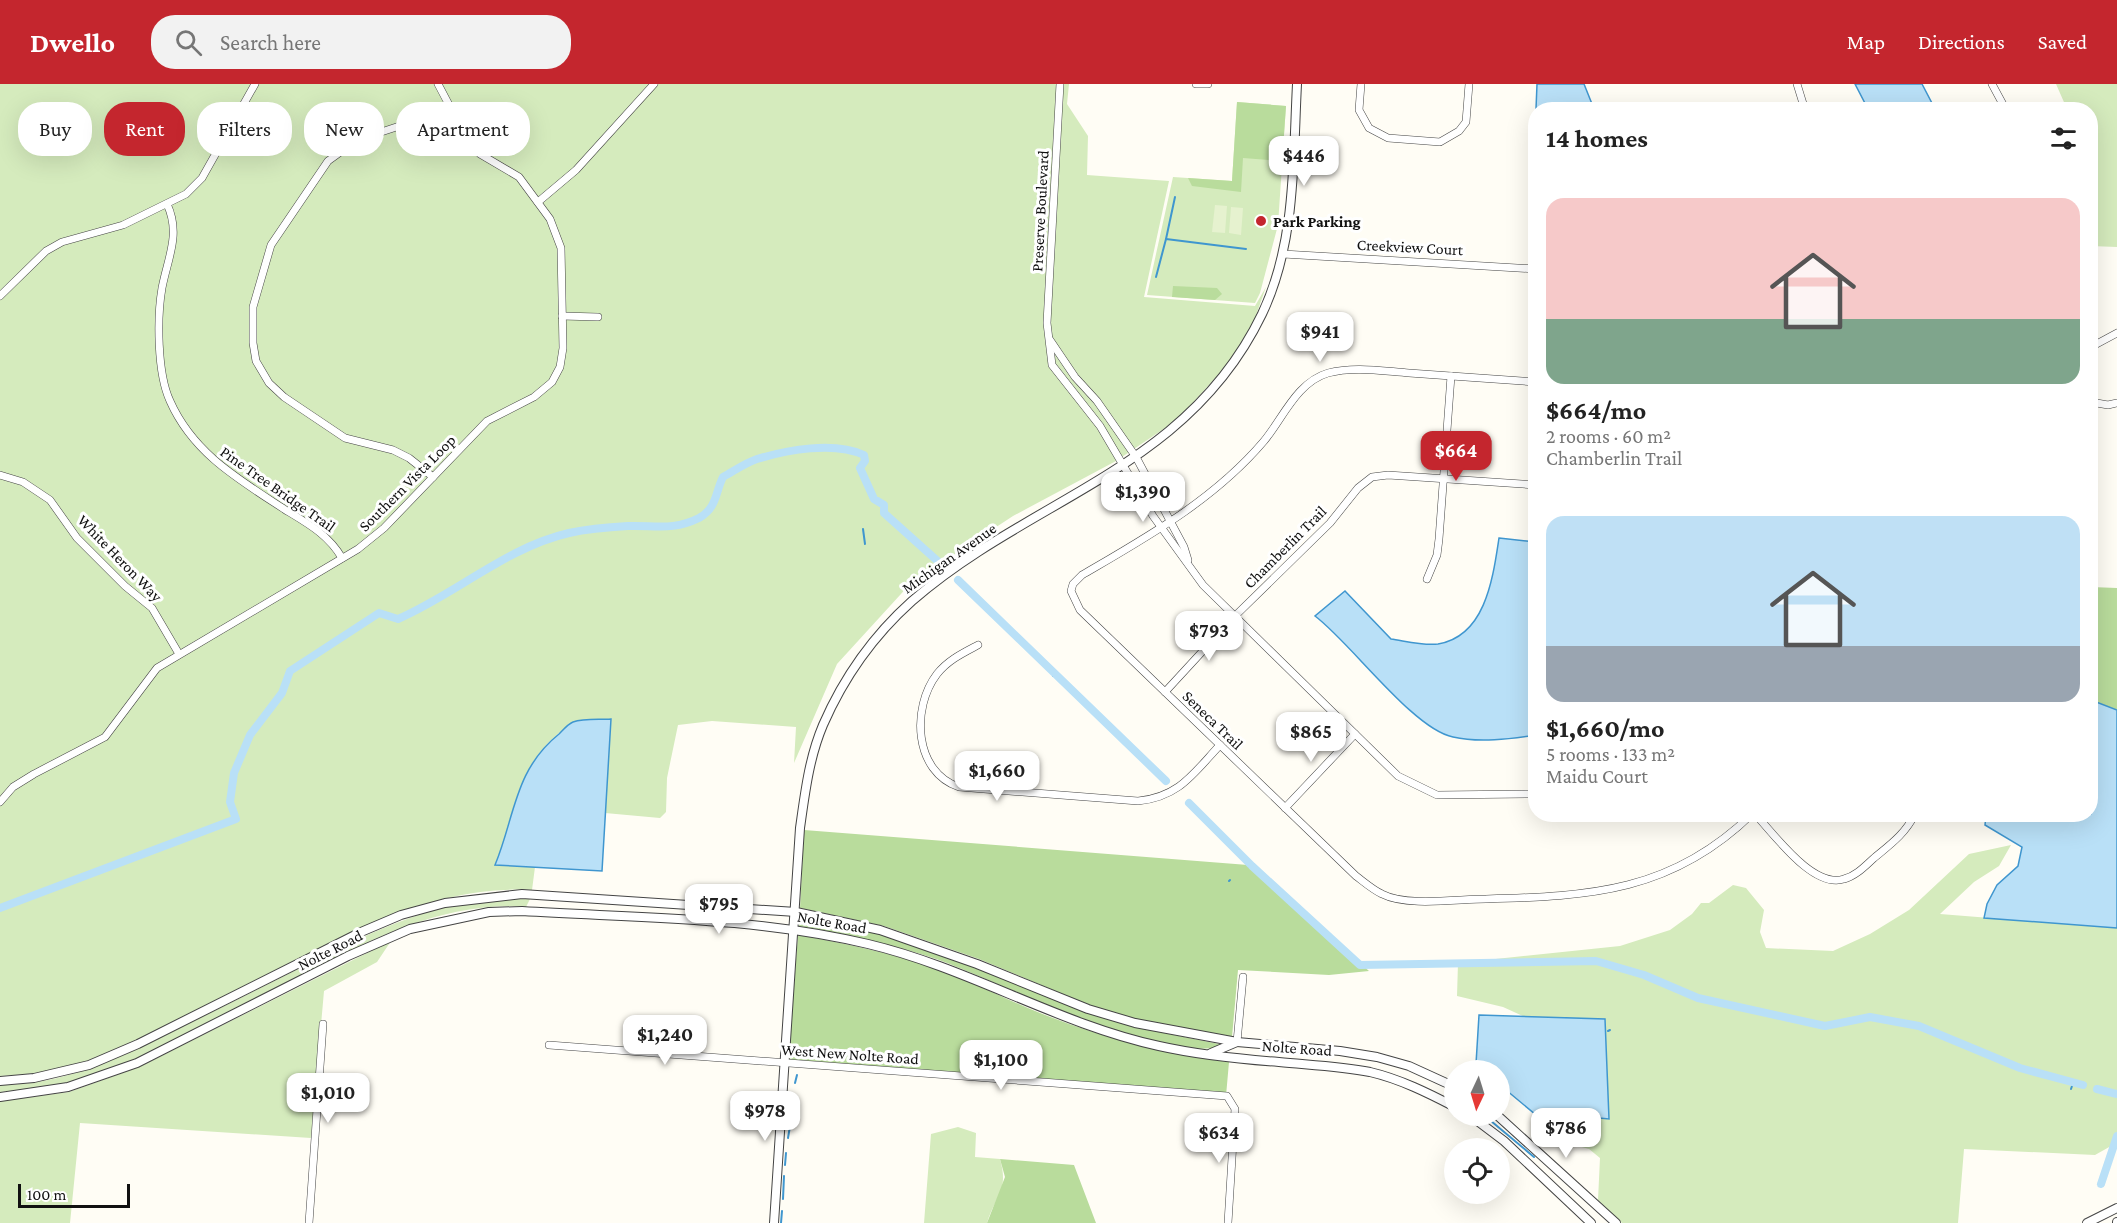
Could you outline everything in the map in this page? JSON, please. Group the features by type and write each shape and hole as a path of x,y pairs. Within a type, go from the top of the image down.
{"street":[{"path":"0,296 46,251 62,242 123,225 186,194 202,178 255,84"},
{"name":"Southern Vista Loop","path":"438,84 447,102"},
{"path":"538,202 576,170 654,84"},
{"name":"Preserve Boulevard","path":"1060,84 1047,323 1050,340 1049,355 1052,365 1100,426 1162,528 1188,562"},
{"path":"1196,84 1208,84"},
{"name":"Michigan Avenue","path":"774,1223 800,828 808,771 822,726 868,648 892,620 931,586 1027,521 1136,457 1182,422 1222,380 1263,312 1283,254 1290,219 1297,84"},
{"path":"1361,84 1359,110 1369,128 1388,138 1440,142 1458,131 1466,122 1469,84"},
{"path":"1797,84 1803,102"},
{"path":"1992,84 2002,102"},
{"path":"396,127 357,140 328,161 271,245 253,307 253,344 256,361 269,383 284,397 345,438 393,450 409,458 433,477"},
{"name":"Southern Vista Loop","path":"0,800 13,787 33,774 105,737 157,668 342,558 384,528 487,421 534,397 552,382 560,367 563,348 561,248 557,232 519,177 483,156"},
{"name":"Pine Tree Bridge Trail","path":"167,204 175,229 162,290 160,357 169,399 201,449 226,472 322,533 342,558"},
{"name":"Creekview Court","path":"1283,254 1323,258 1365,257 1528,268"},
{"path":"562,316 598,317"},
{"path":"2098,343 2117,333"},
{"name":"Preserve Boulevard","path":"1050,340 1136,457 1184,547 1188,562"},
{"name":"Seneca Trail","path":"1528,381 1351,369 1316,378 1292,402 1264,441 1212,492 1162,528 1082,575 1073,584 1071,591 1080,610 1356,876 1382,895 1410,900 1565,897 1601,892 1647,880 1688,863 1745,822"},
{"path":"1427,579 1437,555 1451,376"},
{"path":"2098,403 2108,405 2117,403"},
{"name":"White Heron Way","path":"0,475 23,482 50,500 77,538 125,586 152,608 179,654"},
{"name":"Chamberlin Trail","path":"1165,692 1235,616 1330,523 1359,488 1372,477 1388,475 1528,484"},
{"path":"1188,562 1203,585 1398,776 1437,795 1528,794"},
{"path":"978,645 950,660 937,674 922,705 921,720 925,751 931,767 947,783 959,787 1138,801 1154,800 1177,790 1220,745"},
{"path":"1285,808 1355,734"},
{"path":"1762,822 1811,872 1831,881 1844,880 1855,874 1906,831 1911,822"},
{"name":"Nolte Road","path":"0,1081 34,1078 89,1065 138,1044 361,932 401,915 445,903 522,894 796,912 881,930 977,964 1088,1009 1135,1023 1238,1042 1340,1051 1377,1057 1409,1066 1444,1082"},
{"name":"Nolte Road","path":"0,1097 68,1087 137,1063 378,942 410,929 489,912 522,910 734,923 794,930 869,944 936,964 1041,1009 1158,1046 1205,1055 1336,1066 1372,1073 1416,1087 1444,1101"},
{"path":"1205,1055 1238,1042 1243,977"},
{"path":"309,1223 323,1024"},
{"name":"West New Nolte Road","path":"549,1045 1221,1095 1232,1101 1234,1109 1228,1223"},
{"path":"1484,1126 1504,1141 1591,1223"},
{"path":"1509,1126 1616,1223"},
{"path":"2090,1222 2117,1208"}],"green space":[{"path":"0,84 1069,84 1067,104 1088,136 1087,175 1169,181 1144,297 1255,306 1266,287 1254,321 1230,362 1177,420 1116,461 1013,516 911,583 837,664 794,763 796,727 712,721 678,725 667,778 666,812 660,818 605,813 610,720 573,722 544,747 524,778 495,865 535,867 532,890 499,890 467,894 405,911 345,936 103,1055 59,1069 0,1076"},
{"path":"2056,84 2117,84 2117,247 2098,246 2098,102 2064,102"},
{"path":"1237,102 1286,106 1278,225 1260,293 1255,303 1147,295 1173,177 1232,181"},
{"path":"1237,102 1286,106 1282,161 1243,158 1241,192 1192,186 1188,178 1232,181"},
{"path":"1215,205 1227,206 1225,233 1212,232"},
{"path":"1231,207 1243,208 1241,235 1229,233"},
{"path":"1173,286 1217,288 1222,294 1215,300 1172,297"},
{"path":"2098,587 2117,588 2117,710 2098,703"},
{"path":"804,830 1248,865 1369,971 1329,975 1238,970 1232,1037 1136,1019 1089,1005 979,959 884,926 800,908"},
{"path":"2011,845 1999,866 1974,882 1940,914 2117,928 2117,1138 2111,1146 2095,1155 1964,1149 1958,1223 1622,1223 1598,1200 1600,1158 1589,1149 1571,1144 1599,1118 1609,1119 1605,1019 1525,1017 1503,1007 1457,996 1458,963 1620,946 1670,930 1692,914 1701,903 1709,903 1733,885 1746,888 1764,910 1760,932 1766,948 1833,951 1870,934 1909,910 1969,854"},
{"path":"498,899 530,899 526,907 497,907 442,915 388,934 311,970 222,1018 131,1062 51,1087 0,1092 0,1085 45,1081 110,1061 376,931 406,920 466,903"},
{"path":"799,917 879,934 976,968 1087,1013 1134,1027 1224,1045 1197,1049 1163,1044 1123,1033 1039,1002 936,959 868,940 799,926"},
{"path":"798,935 867,949 935,968 1086,1030 1158,1050 1229,1062 1226,1096 788,1060"},
{"path":"391,941 377,962 324,991 311,1138 80,1123 70,1223 0,1223 0,1101 69,1092 139,1067"},
{"path":"958,1127 976,1133 975,1157 1000,1159 1003,1178 1000,1192 987,1223 924,1223 931,1134"},
{"path":"1000,1159 1074,1165 1096,1223 987,1223 1005,1177"}],"water":[{"path":"1537,84 1584,84 1591,102 1536,102"},
{"path":"1855,84 1922,84 1931,102 1864,102"},
{"path":"1499,538 1528,541 1528,736 1484,740 1463,739 1437,731 1401,702 1315,616 1345,591 1391,639 1438,644 1454,639 1467,630 1477,617 1490,587"},
{"path":"2098,703 2117,710 2117,928 1984,918 1987,904 1997,885 2018,866 2022,847 1985,825 1985,822 2098,822"},
{"path":"611,719 602,871 495,865 524,779 544,748 573,722"},
{"path":"1479,1015 1605,1019 1609,1119 1599,1118 1571,1144 1510,1093 1510,1060 1476,1060"}],"waterway":[{"path":"1166,239 1175,197"},
{"path":"1156,277 1166,239 1246,249"},
{"path":"0,908 236,819 230,802 234,773 250,735 282,693 290,671 379,613 398,619 524,549 569,533 621,526 672,526 690,522 709,510 723,477 757,459 810,448 839,448 864,455 865,461 860,468 874,499 884,505 884,513 942,565"},
{"path":"863,529 865,544"},
{"path":"958,580 1166,781"},
{"path":"1189,803 1252,866 1360,965 1596,961 1644,975 1698,998 1825,1026 1870,1017 1919,1026 2020,1068 2083,1085"},
{"path":"795,1083 797,1075"},
{"path":"2071,1089 2073,1083"},
{"path":"2097,1089 2117,1094"},
{"path":"788,1138 794,1102"},
{"path":"1497,1126 1534,1157"},
{"path":"2101,1184 2117,1136"},
{"path":"785,1165 786,1153"},
{"path":"783,1199 784,1176"},
{"path":"781,1223 782,1211"}],"place":[{"name":"Park Parking","path":"1261,221"}]}
